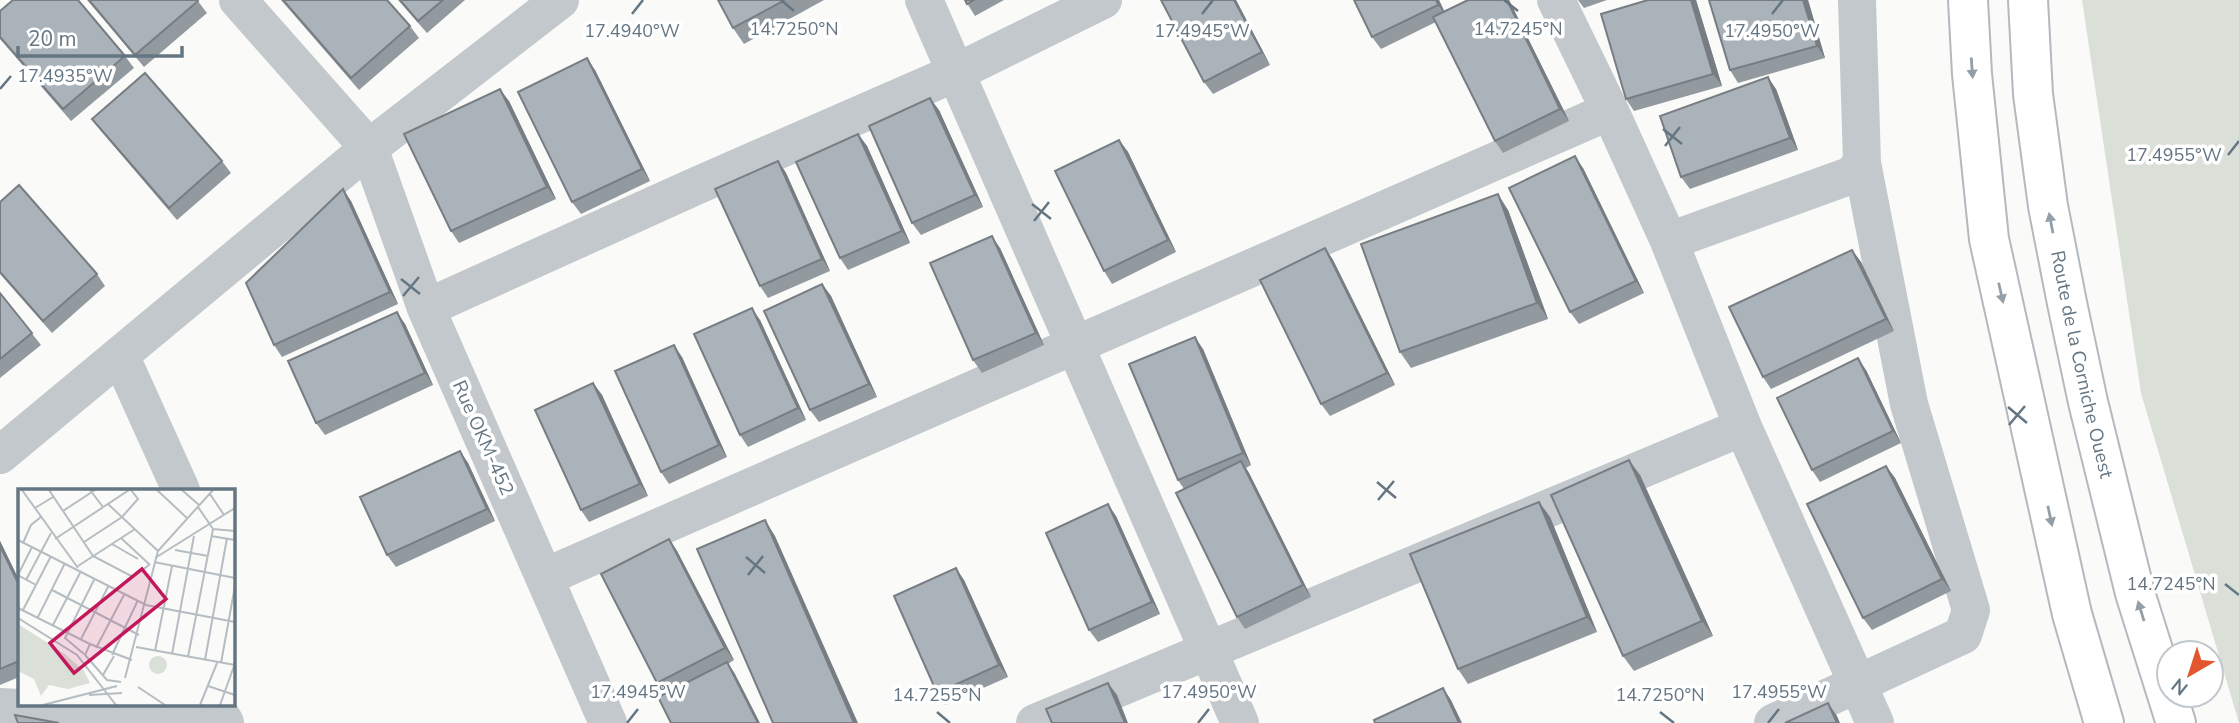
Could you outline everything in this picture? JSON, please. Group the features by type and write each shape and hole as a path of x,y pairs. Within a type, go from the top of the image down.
{"highway":[{"path":"1968,0 1972,74 1989,239 2072,614 2104,723"},
{"name":"Route de la Corniche Ouest","path":"2028,0 2033,94 2048,206 2067,303 2088,402 2135,593 2176,723"}],"street":[{"path":"238,0 369,148"},
{"path":"0,455 369,148 560,0"},
{"path":"924,0 1240,723"},
{"path":"426,308 955,73 1103,0"},
{"path":"1556,0 1669,241 1743,427 1875,723"},
{"path":"1773,723 1963,635 1971,610 1909,404 1862,163 1857,0"},
{"path":"545,577 1610,111"},
{"name":"Rue OKM-452","path":"369,148 426,308 608,723"},
{"path":"1669,241 1852,174 1862,163"},
{"path":"121,355 181,489"},
{"path":"1035,723 1743,427"},
{"path":"0,707 223,719 225,723"}],"shaded area":[{"path":"2082,0 2239,0 2239,723 2225,676 2225,639 2214,639 2141,393"}],"building":[{"path":"13,0 78,0 125,56 63,109 0,37 0,11"},
{"path":"89,0 197,0 198,1 135,55"},
{"path":"283,0 387,0 410,26 351,78"},
{"path":"400,0 443,0 418,21"},
{"path":"718,0 785,0 733,28"},
{"path":"1161,0 1234,0 1262,52 1204,82"},
{"path":"1354,0 1436,0 1438,5 1372,37"},
{"path":"1468,0 1507,0 1560,109 1495,141 1433,17"},
{"path":"1648,0 1691,0 1713,74 1626,99 1601,14"},
{"path":"1709,0 1803,0 1817,46 1730,70"},
{"path":"587,58 642,169 572,202 518,92"},
{"path":"145,73 222,161 169,208 92,119"},
{"path":"1768,77 1790,138 1681,177 1660,116"},
{"path":"500,89 547,187 451,231 404,134"},
{"path":"930,98 975,195 912,223 869,126"},
{"path":"858,134 902,231 840,258 796,162"},
{"path":"1119,140 1168,240 1104,271 1055,171"},
{"path":"1575,156 1636,281 1570,312 1509,188"},
{"path":"778,161 822,259 760,286 715,189"},
{"path":"19,185 97,274 43,321 0,272 0,202"},
{"path":"343,189 390,292 274,345 246,283"},
{"path":"1498,194 1537,303 1400,352 1361,244"},
{"path":"992,236 1036,333 973,360 930,263"},
{"path":"1325,248 1387,373 1321,404 1260,280"},
{"path":"1852,250 1886,319 1763,377 1729,307"},
{"path":"822,284 869,384 810,410 764,311"},
{"path":"0,293 32,333 0,359"},
{"path":"752,308 798,408 740,435 694,334"},
{"path":"397,312 425,373 316,423 288,361"},
{"path":"1195,337 1243,453 1178,480 1129,364"},
{"path":"674,345 719,445 661,472 615,371"},
{"path":"1858,358 1893,431 1812,470 1777,398"},
{"path":"593,383 640,484 581,510 535,410"},
{"path":"460,451 487,509 387,555 360,497"},
{"path":"1629,460 1702,621 1623,656 1551,495"},
{"path":"1241,461 1303,585 1237,617 1176,493"},
{"path":"1886,466 1942,579 1863,618 1807,504"},
{"path":"1539,502 1587,617 1458,669 1410,554"},
{"path":"1108,504 1152,602 1089,630 1046,533"},
{"path":"765,520 854,723 773,723 697,549"},
{"path":"669,539 725,648 657,683 601,574"},
{"path":"0,546 18,583 18,661 0,669"},
{"path":"956,568 999,665 937,693 894,596"},
{"path":"727,662 758,723 671,723 658,697"},
{"path":"1108,683 1125,723 1052,723 1046,709"},
{"path":"1443,688 1459,723 1375,723 1374,720"},
{"path":"1828,703 1837,723 1785,723"},
{"path":"15,715 59,723 18,723"}]}
